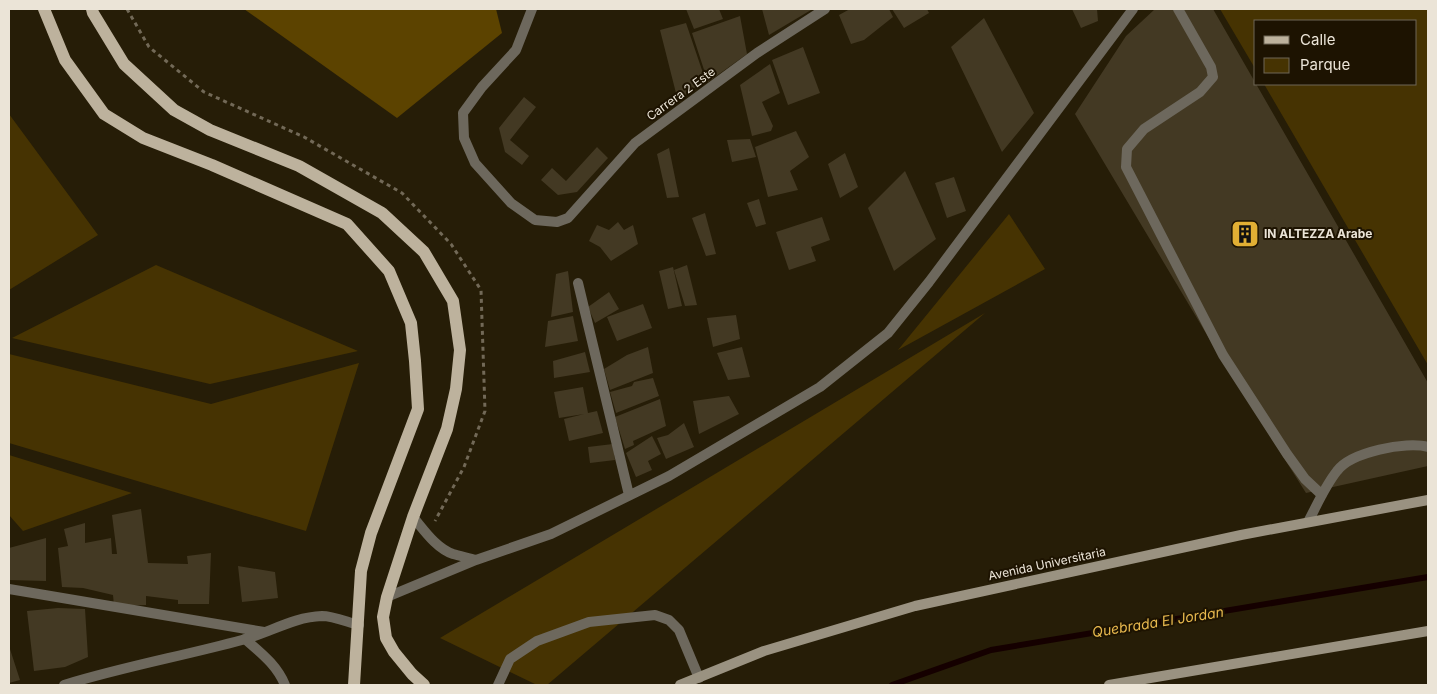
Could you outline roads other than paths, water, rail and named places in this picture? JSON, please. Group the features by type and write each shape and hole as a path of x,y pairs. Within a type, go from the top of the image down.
{"main road":[{"path":"44,9 65,60 104,114 143,138 220,168 347,224 389,271 411,323 418,408 371,533 361,571 354,685"},
{"path":"92,9 124,64 174,110 210,130 299,166 382,213 424,252 453,301 460,350 456,389 447,429 413,517 387,597 383,617 386,638 412,674 424,685"},
{"name":"Avenida Universitaria","path":"680,685 764,651 915,606 1241,535 1428,500"},
{"path":"1109,685 1428,631"}],"street":[{"name":"Carrera 2 Este","path":"532,9 516,50 482,88 463,113 464,138 475,163 511,203 535,220 557,222 568,218 635,144 757,54 825,9"},
{"path":"387,597 476,560 551,534 670,476 820,387 888,333 935,274 1133,9"},
{"path":"1178,9 1212,66 1213,77 1200,92 1144,129 1127,149 1126,167 1223,355 1287,454 1305,479 1322,495"},
{"path":"578,283 629,495"},
{"path":"1308,522 1337,470 1349,459 1387,448 1418,444 1428,447"},
{"path":"413,517 429,538 451,554 476,560"},
{"path":"9,589 264,632"},
{"path":"498,685 510,659 537,641 589,622 655,615 669,620 679,630 698,678"},
{"path":"64,685 245,640 298,620 323,616 359,625"},
{"path":"245,640 269,659 285,685"}],"waterway":[{"name":"Quebrada El Jordan","path":"892,685 991,650 1428,577"}],"place":[{"name":"IN ALTEZZA Arabe","path":"1245,234"}]}
